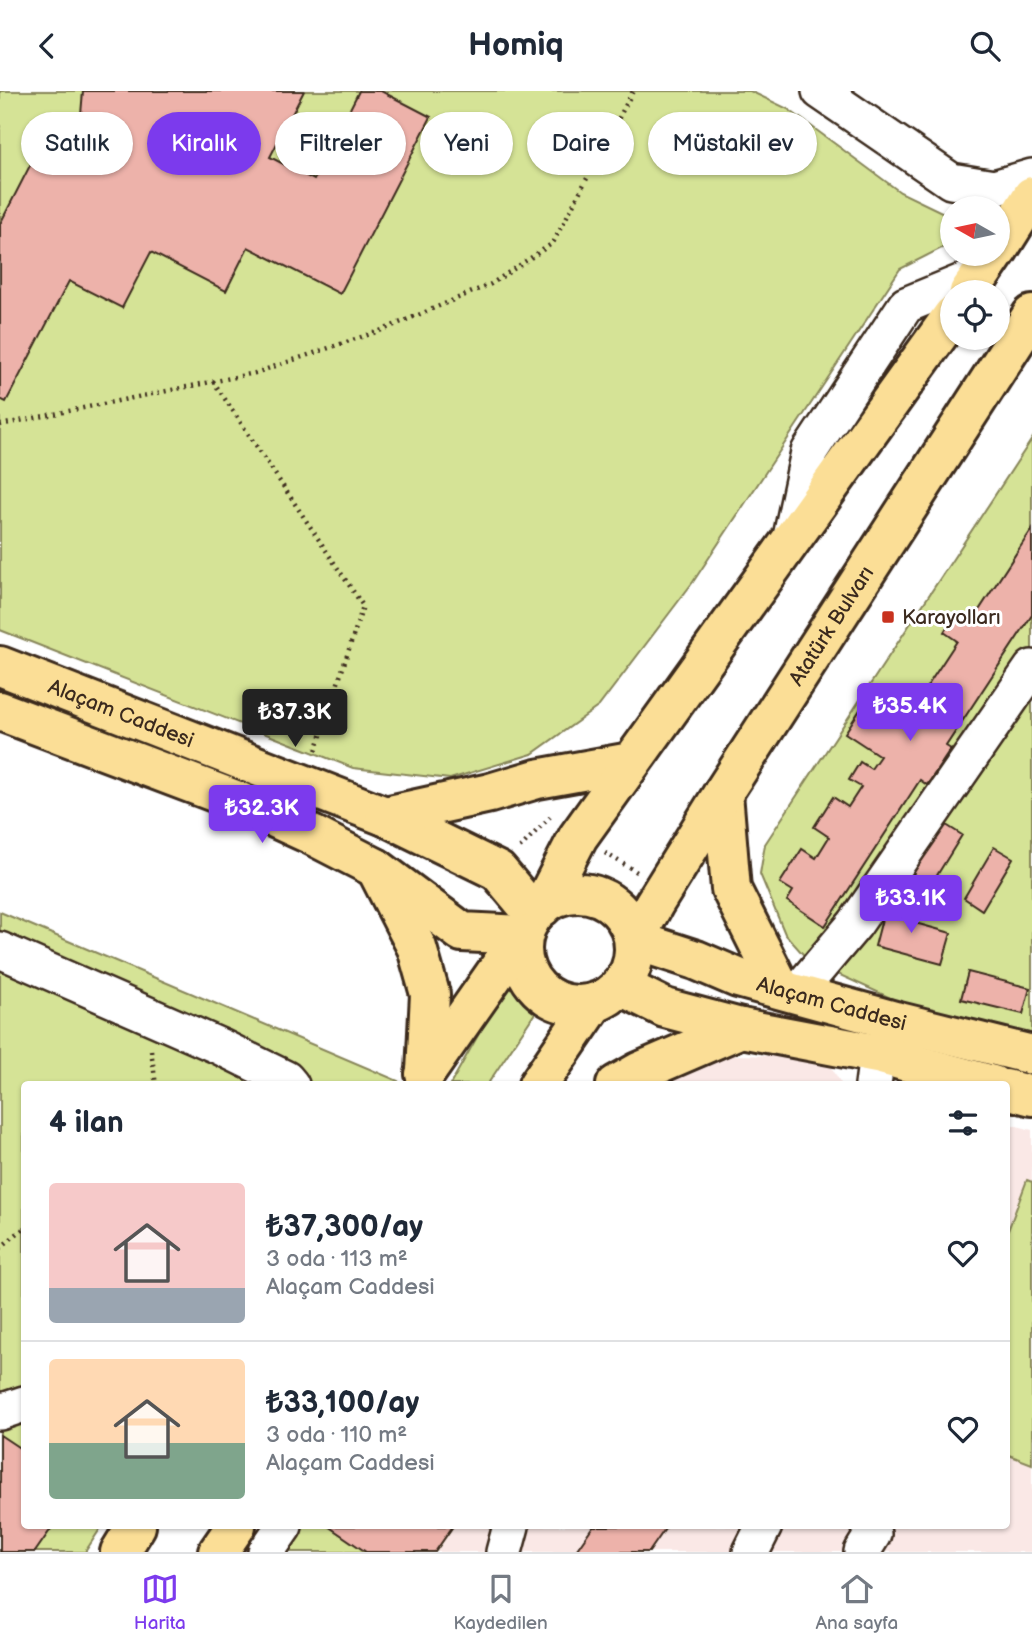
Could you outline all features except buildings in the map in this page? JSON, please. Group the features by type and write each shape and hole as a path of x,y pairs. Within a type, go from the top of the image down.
{"main road":[{"path":"986,268 1032,196"},
{"name":"Atatürk Bulvarı","path":"634,940 723,793 1026,325"},
{"path":"422,1078 533,919 578,837 940,333"},
{"name":"Alaçam Caddesi","path":"0,666 385,816 498,871 533,919 462,932 376,868 238,801 0,711"},
{"path":"385,816 490,793 537,779 631,762"},
{"path":"723,793 731,889 788,992"},
{"path":"376,868 416,948 429,994 422,1078"},
{"path":"541,1081 607,995 630,972 634,957 634,940 629,924 619,910 606,900 589,894 564,895 533,919 526,969 534,983 546,995 569,1004 607,995"},
{"name":"Alaçam Caddesi","path":"634,940 696,960 738,978 1032,1055"},
{"name":"Alaçam Caddesi","path":"607,995 741,1028 875,1070 962,1081"},
{"path":"623,1081 741,1028"},
{"path":"1010,1090 1032,1096"},
{"path":"120,1552 134,1529"},
{"path":"218,1552 234,1529"}],"street":[{"path":"820,91 951,181 994,188 1032,177"},
{"path":"790,542 809,453 906,305 986,268"},
{"path":"788,992 855,924 1032,668"},
{"path":"0,950 221,1047 288,1081"},
{"path":"0,1412 21,1404"},
{"path":"266,1552 282,1529"},
{"path":"504,1552 510,1529"},
{"path":"751,1552 762,1529"}],"path":[{"path":"0,425 255,373 385,329 491,284 553,243 633,91"},
{"path":"213,381 363,605 305,785"},
{"path":"537,779 552,815 578,837 665,887"},
{"path":"0,1248 21,1230"}],"shaded area":[{"path":"730,1055 783,1056 830,1065 840,1081 651,1081 675,1065"},
{"path":"1010,1124 1032,1130 1032,1552 235,1552 251,1529 1010,1529"}],"green space":[{"path":"0,91 750,91 792,112 648,112 648,175 817,175 817,130 900,192 940,211 940,249 900,269 693,582 599,706 532,754 450,779 353,768 0,630"},
{"path":"1032,439 1032,1039 917,1010 809,961 785,934 760,874 765,844"},
{"path":"0,912 398,1081 21,1081 21,1529 100,1529 85,1552 0,1552"},
{"path":"507,984 541,1004 490,1081 452,1081"},
{"path":"1027,1180 1032,1182 1032,1464 1010,1456 1010,1225"},
{"path":"290,1529 451,1529 435,1552 274,1552"}],"place":[{"name":"Karayolları","path":"888,617"}]}
